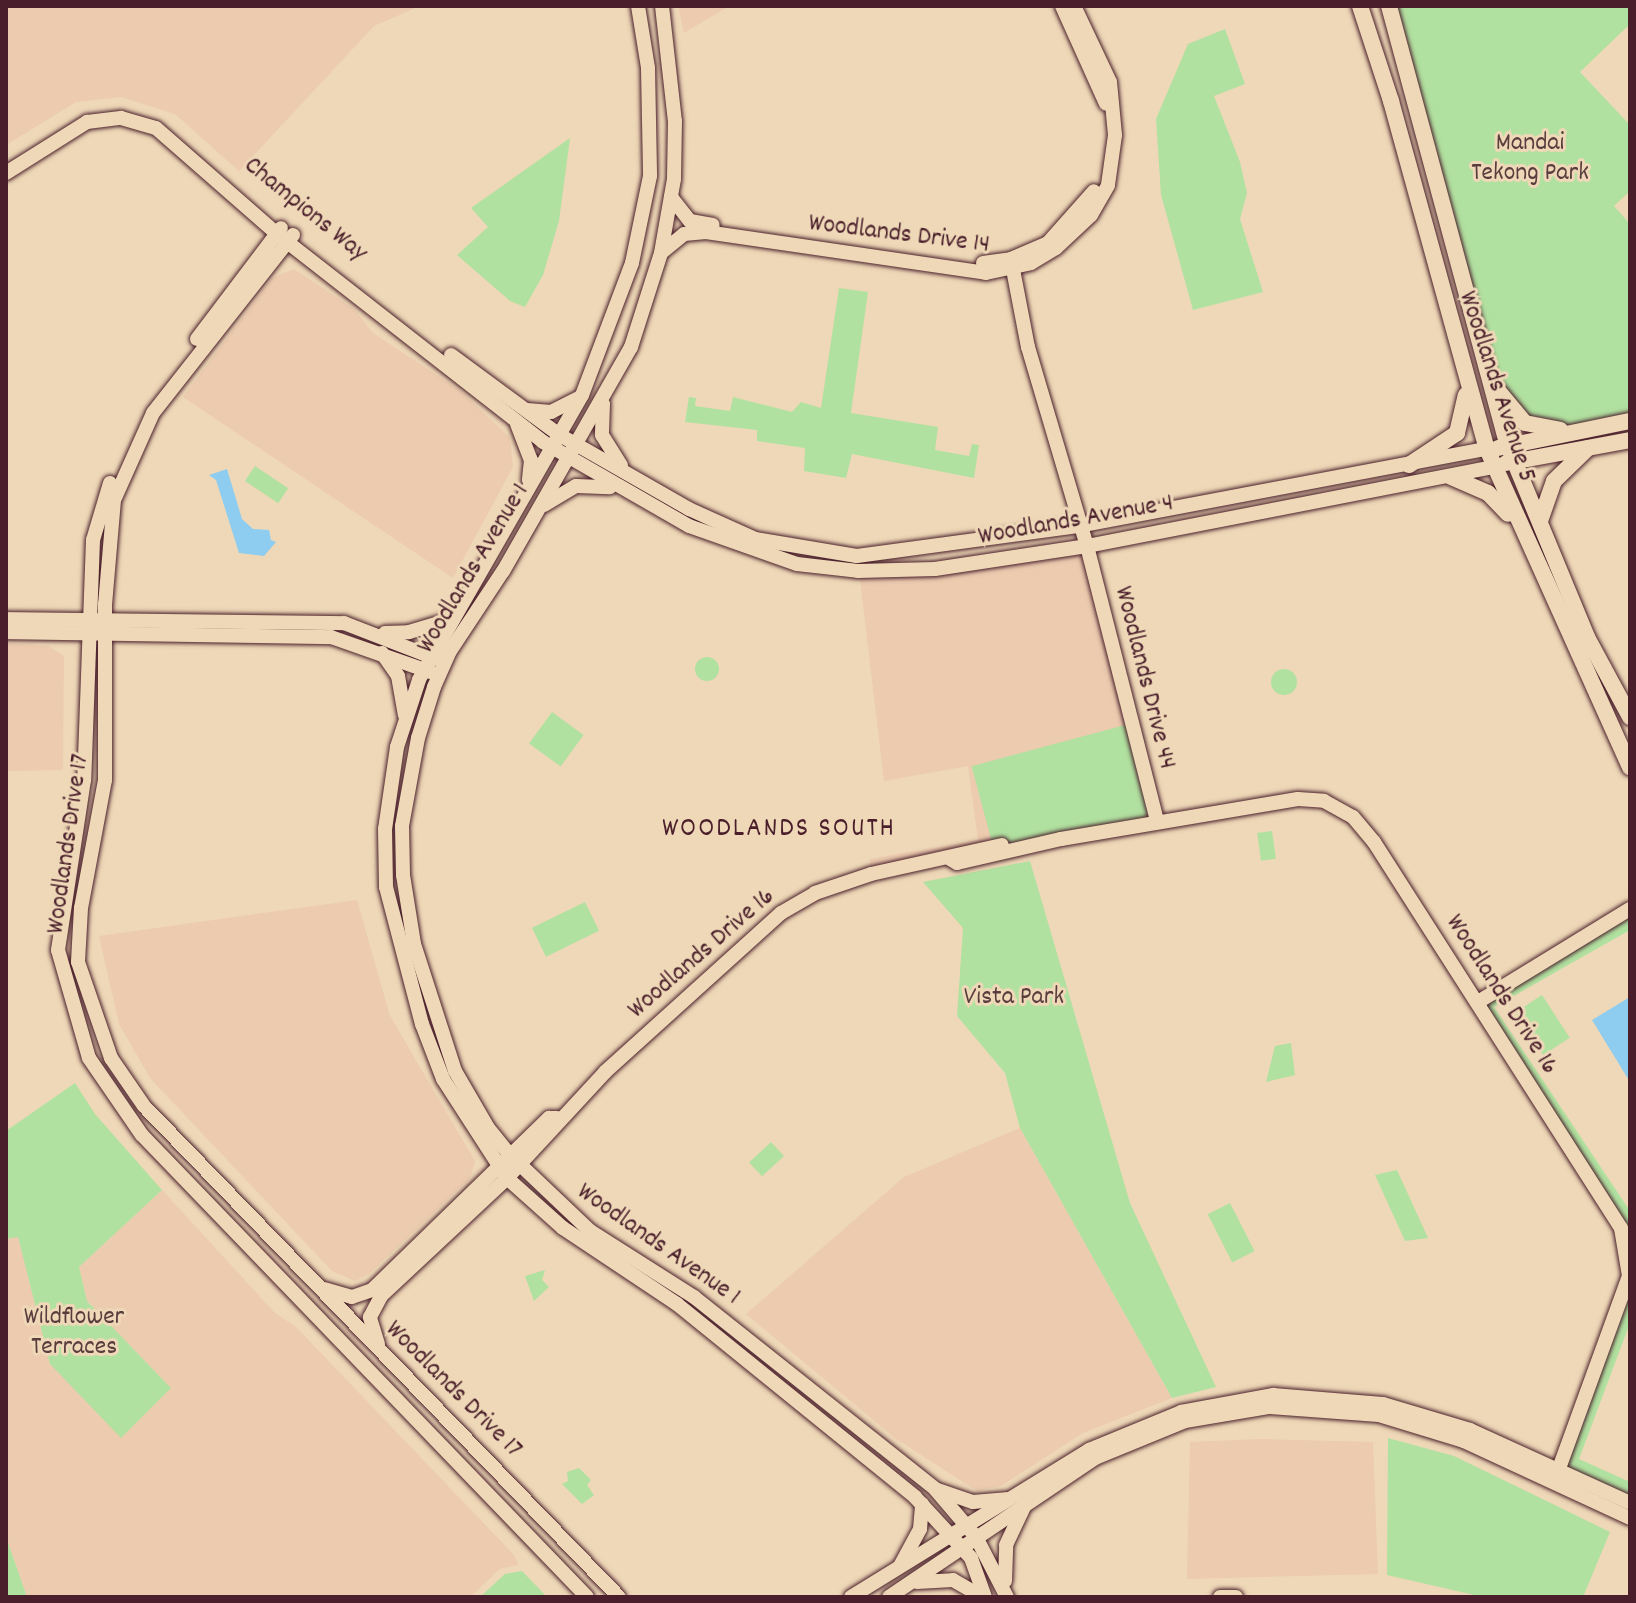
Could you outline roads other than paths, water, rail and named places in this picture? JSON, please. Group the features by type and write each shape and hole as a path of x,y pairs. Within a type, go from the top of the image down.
{"main road":[{"name":"Woodlands Avenue 5","path":"1360,6 1393,105 1465,386 1493,467 1520,532 1630,767"},
{"name":"Woodlands Avenue 5","path":"1389,6 1486,375 1511,454 1587,637 1630,717"},
{"path":"1486,375 1525,423 1581,430"},
{"path":"1409,465 1457,433 1467,406 1465,386"},
{"name":"Woodlands Avenue 4","path":"1493,467 1511,454 1581,430 1630,421"},
{"name":"Woodlands Avenue 4","path":"1487,449 1511,454 1588,448 1630,440"},
{"path":"1540,521 1554,481 1588,448"},
{"path":"1451,477 1488,493 1520,532"}],"street":[{"name":"Woodlands Avenue 1","path":"638,6 648,68 650,176 632,263 582,395 427,662 406,719 385,829 386,887 422,1024 443,1079 503,1173 563,1228 677,1304 922,1504 958,1542 984,1597"},
{"name":"Woodlands Avenue 1","path":"662,6 675,108 671,197 661,253 631,347 442,669 407,789 403,875 414,944 434,1019 470,1097 515,1160 590,1231 694,1297 935,1489 972,1532 1006,1593"},
{"name":"Woodlands Drive 14","path":"671,197 693,222 947,261 1007,265 1048,243 1077,215 1099,183 1105,97 1062,6"},
{"name":"Woodlands Drive 14","path":"661,253 677,238 706,232 946,270 1007,265 1056,248 1091,215 1108,185 1114,97 1074,6"},
{"name":"Champions Way","path":"6,161 89,112 130,111 161,121 183,136 285,234"},
{"name":"Champions Way","path":"6,173 64,133 87,122 121,118 156,128 182,146 285,234 554,440"},
{"name":"Woodlands Drive 17","path":"285,234 153,413 130,456 109,529 84,780 58,950 89,1058 142,1135 587,1597"},
{"name":"Woodlands Drive 44","path":"1007,265 1019,332 1028,347 1078,526 1087,546 1157,821"},
{"path":"606,392 602,435 615,459 640,481"},
{"path":"510,407 542,413 582,395"},
{"path":"510,407 531,460 527,488"},
{"name":"Woodlands Avenue 4","path":"554,440 621,489 723,542 824,568 907,572 1087,546 1493,467"},
{"name":"Woodlands Avenue 4","path":"572,452 640,481 755,539 857,556 1078,526 1487,449"},
{"path":"538,510 584,484 621,489"},
{"path":"497,543 510,537 520,540"},
{"path":"6,619 98,627 331,637 427,662"},
{"path":"377,633 409,632 449,620"},
{"path":"6,632 98,627 344,623 377,633 442,669"},
{"name":"Woodlands Drive 17","path":"98,627 105,780 77,944 91,1010 111,1058 144,1106 619,1597"},
{"path":"378,650 398,676 406,719"},
{"name":"Woodlands Drive 16","path":"386,1356 372,1333 374,1303 515,1160 557,1126 557,1118 781,913 815,893 871,874 950,859 955,853 1039,838 1061,839 1298,799 1338,807 1374,842 1608,1205 1627,1249 1629,1276 1623,1298 1556,1476"},
{"path":"1478,1002 1630,909"},
{"name":"Woodlands Drive 16","path":"316,1286 352,1297 372,1290 503,1173"},
{"path":"788,1371 810,1410"},
{"path":"889,1597 914,1582 958,1542 1021,1502 1089,1450 1181,1412 1273,1395 1383,1404 1470,1430 1630,1518"},
{"path":"1556,1476 1630,1503"},
{"path":"935,1489 982,1503 1021,1502"},
{"path":"1006,1593 1006,1545 1021,1502"},
{"path":"898,1569 920,1529 922,1504"},
{"path":"851,1597 898,1569 958,1542"},
{"path":"914,1582 953,1580 984,1597"},
{"path":"1220,1597 1236,1597"}],"water":[{"path":"227,469 242,519 253,529 269,530 271,540 276,542 264,556 239,553 216,480 209,475"},
{"path":"1630,997 1628,1028 1630,1082 1592,1020"}],"district":[{"name":"WOODLANDS SOUTH","path":"779,830"}],"park label":[{"name":"Mandai Tekong Park","path":"1530,159"},
{"name":"Vista Park","path":"1014,998"},
{"name":"Wildflower Terraces","path":"74,1333"}]}
